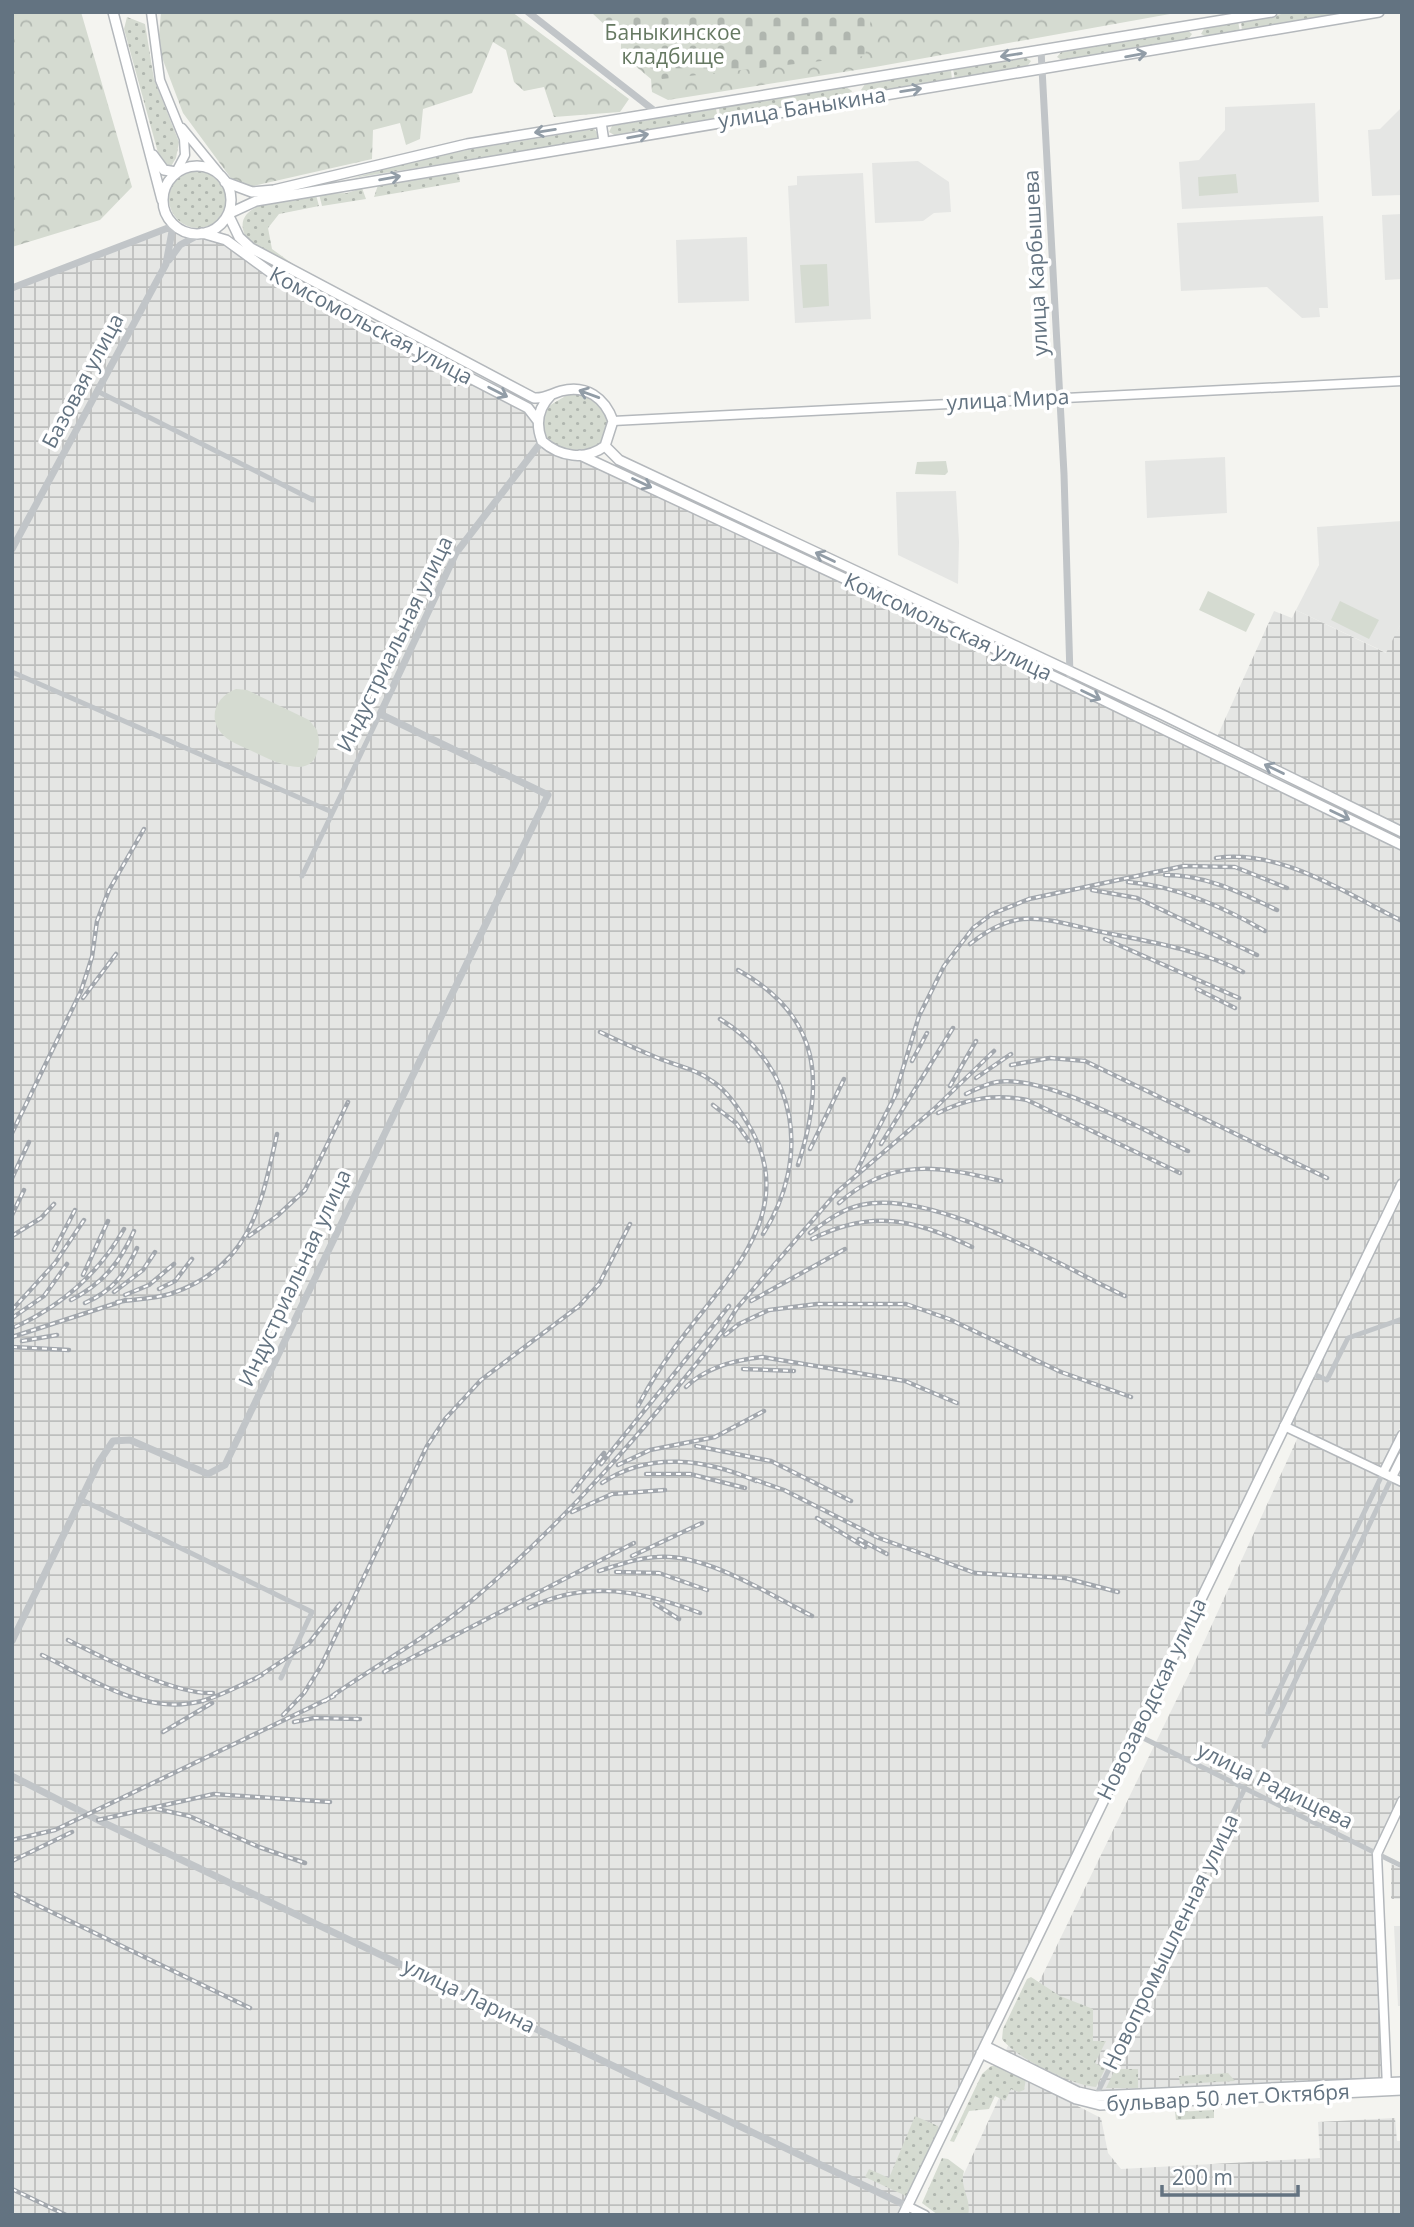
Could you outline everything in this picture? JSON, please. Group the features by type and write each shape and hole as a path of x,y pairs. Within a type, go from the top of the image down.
{"main road":[{"path":"113,12 163,206 173,226 189,233 202,233 218,225 228,214 230,196 218,172 179,125"},
{"path":"150,12 160,80 179,125 185,155 165,188 163,206"},
{"name":"улица Баныкина","path":"225,182 252,192 355,173 416,153 1272,12"},
{"name":"улица Баныкина","path":"228,214 256,201 1378,12"},
{"path":"1196,25 1199,44"},
{"path":"855,80 858,99"},
{"path":"601,122 604,142"},
{"path":"149,148 157,164 168,172 195,166 218,172"},
{"path":"355,173 351,180 357,184"},
{"name":"Комсомольская улица","path":"228,214 244,244 264,256 534,398 551,395"},
{"name":"Комсомольская улица","path":"202,233 226,240 258,266 528,408 538,421"},
{"path":"258,266 264,256"},
{"name":"улица Мира","path":"613,421 1402,381"},
{"path":"575,389 590,392 603,400 613,421 605,446 580,455 560,453 542,441 538,421 544,402 551,395 575,389"},
{"name":"Комсомольская улица","path":"605,446 619,460 957,620 1314,802 1401,839"},
{"name":"Комсомольская улица","path":"580,455 952,629 1069,678 1319,791 1401,839"},
{"path":"771,544 776,534"},
{"path":"952,629 957,620"},
{"path":"1314,802 1319,791"},
{"name":"Новозаводская улица","path":"905,2211 1402,1184"},
{"path":"1284,1426 1402,1482"},
{"path":"1388,1475 1402,1434"},
{"path":"1388,1475 1402,1457"},
{"path":"1387,2087 1377,1854 1402,1801"},
{"name":"бульвар 50 лет Октября","path":"983,2049 1087,2103 1387,2087 1402,2090"},
{"name":"бульвар 50 лет Октября","path":"1005,2060 1077,2091 1096,2096 1216,2095"},
{"name":"бульвар 50 лет Октября","path":"1387,2087 1402,2082"},
{"name":"улица Ларина","path":"905,2211 925,2215"}],"street":[{"path":"528,12 656,112"},
{"name":"улица Карбышева","path":"1041,50 1059,398 1069,678"},
{"path":"12,288 173,226"},
{"name":"Базовая улица","path":"12,549 166,264 173,226"},
{"path":"166,264 180,245 202,233"},
{"path":"97,391 313,500"},
{"name":"Индустриальная улица","path":"302,876 456,553 542,441"},
{"path":"12,672 332,811"},
{"name":"Индустриальная улица","path":"12,1641 106,1450 117,1440 130,1440 208,1474 225,1465 548,795 380,713"},
{"path":"1311,1373 1327,1380 1348,1338 1402,1319"},
{"path":"1268,1713 1388,1475"},
{"path":"1264,1746 1388,1475"},
{"path":"82,1500 312,1612 281,1678"},
{"name":"улица Радищева","path":"1135,1734 1402,1866"},
{"name":"улица Ларина","path":"12,1776 905,2211"},
{"name":"Новопромышленная улица","path":"1096,2096 1245,1788"}],"shaded area":[{"path":"1315,103 1319,202 1182,209 1179,162 1199,160 1225,130 1225,107"},
{"path":"1402,107 1402,195 1372,196 1368,130 1380,129"},
{"path":"918,161 949,182 951,212 934,213 923,221 875,223 872,163"},
{"path":"863,173 871,319 795,323 788,186 797,185 797,176"},
{"path":"1402,214 1402,279 1385,280 1382,215"},
{"path":"1323,216 1328,308 1319,308 1320,317 1302,318 1267,287 1181,291 1177,223"},
{"path":"173,226 219,240 258,266 528,408 542,441 583,455 1402,845 1402,1183 903,2215 12,2215 12,287"},
{"path":"747,237 749,301 678,303 676,240"},
{"path":"1225,457 1227,513 1147,518 1145,461"},
{"path":"956,491 958,584 898,555 896,492"},
{"path":"1402,521 1402,621 1387,653 1296,610 1319,565 1317,527"},
{"path":"1296,610 1386,653 1402,621 1402,829 1216,739 1274,611 1292,618"},
{"path":"1402,1188 1402,1424 1380,1469 1287,1425"},
{"path":"1298,1437 1402,1486 1402,1798 1374,1855 1384,2080 1098,2092 1081,2089 1005,2052 1192,1668"},
{"path":"1391,1864 1402,1869 1402,1899 1391,1899"},
{"path":"1394,1926 1402,1926 1402,2006 1398,2006"},
{"path":"1011,2072 1101,2118 1108,2153 1121,2169 1320,2158 1318,2122 1395,2118 1397,2141 1402,2141 1402,2215 945,2215"}],"green space":[{"path":"12,12 81,12 132,187 100,220 12,247"},
{"path":"161,12 512,12 629,99 620,112 554,117 544,87 524,91 514,82 506,50 493,42 472,93 423,109 420,139 406,145 400,123 373,130 372,159 249,187 233,181 183,113 158,47"},
{"name":"Баныкинское кладбище","path":"591,12 872,12 865,56 662,79"},
{"path":"604,12 1181,12 875,67 668,100 652,92 651,79 621,54 621,40"},
{"path":"1293,12 1359,12 1242,32 1241,21"},
{"path":"127,17 145,24 154,79 179,142 176,158 170,168 160,160 124,29"},
{"path":"1238,21 1240,32 1208,37 1201,34 1205,27"},
{"path":"1187,30 1192,34 1187,41 1063,61 1057,57 1062,51"},
{"path":"1025,57 1031,61 1026,68 955,80 953,69"},
{"path":"951,70 952,80 867,94 861,90 865,84"},
{"path":"846,87 852,91 849,97 720,119 719,108"},
{"path":"716,109 718,119 616,136 609,132 612,126"},
{"path":"594,129 600,135 595,140 353,178 430,156"},
{"path":"198,170 209,172 222,183 227,199 225,210 214,223 198,228 187,226 174,215 169,199 171,188 182,175"},
{"path":"454,172 459,175 460,182 374,197 378,185"},
{"path":"1236,174 1238,193 1199,196 1198,177"},
{"path":"362,188 366,199 322,206 319,194 347,193"},
{"path":"316,195 319,206 279,214 268,228 272,249 301,270 251,245 243,230 244,219 250,211 276,201"},
{"path":"827,264 829,306 803,308 800,265"},
{"path":"569,394 590,398 603,411 610,425 600,446 565,449 547,440 543,432 543,421 547,407"},
{"path":"946,461 948,472 945,475 915,474 917,462"},
{"path":"1208,591 1255,614 1246,632 1199,610"},
{"path":"1340,601 1379,620 1369,639 1331,620"},
{"path":"236,689 247,690 309,720 317,730 319,740 312,762 305,766 287,765 240,746 224,736 215,722 216,709 223,697"},
{"path":"1173,1952 1117,2069 1138,2069 1138,2088 1106,2088"},
{"path":"1031,1977 1060,1996 1093,2009 1093,2041 1106,2041 1095,2063 1105,2069 1096,2087 1045,2069 1019,2054 1002,2039 1003,2029 1027,1979"},
{"path":"991,2066 1000,2066 1026,2079 1024,2090 1019,2092 1011,2089 1005,2101 995,2096 989,2109 969,2111 954,2142 950,2141 982,2074"},
{"path":"1228,2073 1235,2081 1180,2084 1179,2076"},
{"path":"1214,2110 1214,2118 1176,2120 1175,2112"},
{"path":"915,2116 938,2126 940,2130 906,2196 865,2177 869,2169 889,2178"},
{"path":"942,2158 948,2159 964,2171 968,2215 938,2215 922,2203"}],"railway":[{"path":"12,1133 81,991 92,957 97,921 109,890 144,829"},
{"path":"1216,858 1241,857 1289,867 1336,886 1402,921"},
{"path":"894,1098 919,1016 944,966 973,928 992,914 1029,899 1184,866 1235,867 1287,888"},
{"path":"1165,875 1209,882 1237,891 1277,910"},
{"path":"1128,882 1164,888 1199,899 1265,931"},
{"path":"1092,890 1137,898 1257,955"},
{"path":"970,944 988,931 1008,922 1041,919 1172,947 1209,957 1243,972"},
{"path":"1105,939 1239,998"},
{"path":"83,998 116,954"},
{"path":"738,970 766,988 787,1009 801,1030 810,1054 812,1106 798,1165"},
{"path":"1197,989 1235,1008"},
{"path":"720,1019 746,1039 767,1062 781,1088 789,1116 791,1146 788,1176 778,1205 763,1234"},
{"path":"881,1144 953,1028"},
{"path":"600,1032 699,1073 724,1091 752,1131 763,1160 766,1187 763,1213 739,1262 668,1357 638,1406"},
{"path":"912,1061 927,1033"},
{"path":"950,1086 976,1041"},
{"path":"325,1701 453,1615 539,1540 604,1472 666,1401 724,1329 737,1308 837,1192 934,1109 994,1051"},
{"path":"976,1078 1011,1054"},
{"path":"1011,1065 1050,1058 1085,1061 1327,1178"},
{"path":"810,1149 844,1079"},
{"path":"966,1094 997,1082 1041,1086 1093,1106 1188,1151"},
{"path":"857,1170 898,1090"},
{"path":"938,1113 981,1099 1003,1097 1027,1100 1180,1173"},
{"path":"249,1236 277,1216 305,1190 348,1102"},
{"path":"713,1105 736,1123 749,1141"},
{"path":"117,1302 164,1296 197,1282 219,1268 248,1231 265,1186 277,1134"},
{"path":"12,1178 29,1142"},
{"path":"839,1203 858,1188 878,1178 916,1169 936,1169 1001,1181"},
{"path":"12,1215 24,1190"},
{"path":"810,1233 840,1213 861,1205 891,1203 923,1208 995,1232 1125,1296"},
{"path":"12,1236 41,1218 54,1204"},
{"path":"54,1250 75,1210"},
{"path":"12,1310 55,1263 84,1220"},
{"path":"83,1275 108,1221"},
{"path":"812,1239 854,1224 893,1221 931,1230 972,1247"},
{"path":"283,1715 304,1693 321,1666 427,1446 445,1419 481,1380 579,1306 599,1284 630,1224"},
{"path":"15,1327 48,1309 77,1287 103,1260 124,1229"},
{"path":"71,1300 109,1272 134,1231"},
{"path":"85,1303 117,1281 137,1248"},
{"path":"751,1301 845,1249"},
{"path":"114,1292 143,1270 155,1252"},
{"path":"159,1289 175,1281 192,1259"},
{"path":"12,1318 44,1296 67,1264"},
{"path":"125,1295 149,1285 174,1264"},
{"path":"12,1337 126,1300"},
{"path":"725,1335 739,1324 769,1310 817,1304 906,1304 949,1319 1061,1372 1131,1397"},
{"path":"601,1464 729,1306"},
{"path":"22,1341 57,1335"},
{"path":"12,1347 69,1350"},
{"path":"686,1387 703,1374 721,1366 762,1357 905,1381 957,1403"},
{"path":"743,1369 794,1371"},
{"path":"618,1465 650,1450 715,1437 764,1411"},
{"path":"696,1446 771,1461 851,1501"},
{"path":"573,1491 604,1453"},
{"path":"602,1483 639,1466 678,1462 717,1468 756,1481"},
{"path":"646,1474 690,1474 745,1488"},
{"path":"747,1477 784,1490 879,1538 975,1573 1065,1578 1118,1592"},
{"path":"572,1512 612,1494 665,1490"},
{"path":"817,1518 865,1547"},
{"path":"632,1556 702,1523"},
{"path":"859,1539 887,1554"},
{"path":"384,1672 634,1543"},
{"path":"599,1571 657,1557 696,1561 736,1577 812,1616"},
{"path":"616,1572 659,1573 707,1590"},
{"path":"529,1608 572,1593 614,1591 657,1599 700,1613"},
{"path":"255,1679 309,1643 340,1604"},
{"path":"655,1604 679,1619"},
{"path":"68,1640 160,1682 197,1692 213,1693"},
{"path":"42,1655 119,1693 160,1704 202,1701 262,1675"},
{"path":"12,1840 55,1830 334,1696"},
{"path":"163,1732 212,1703"},
{"path":"294,1722 314,1718 360,1719"},
{"path":"98,1820 214,1794 330,1802"},
{"path":"157,1809 189,1816 259,1847 305,1863"},
{"path":"12,1861 72,1832"},
{"path":"12,1893 250,2008"},
{"path":"12,2189 66,2215"}]}
